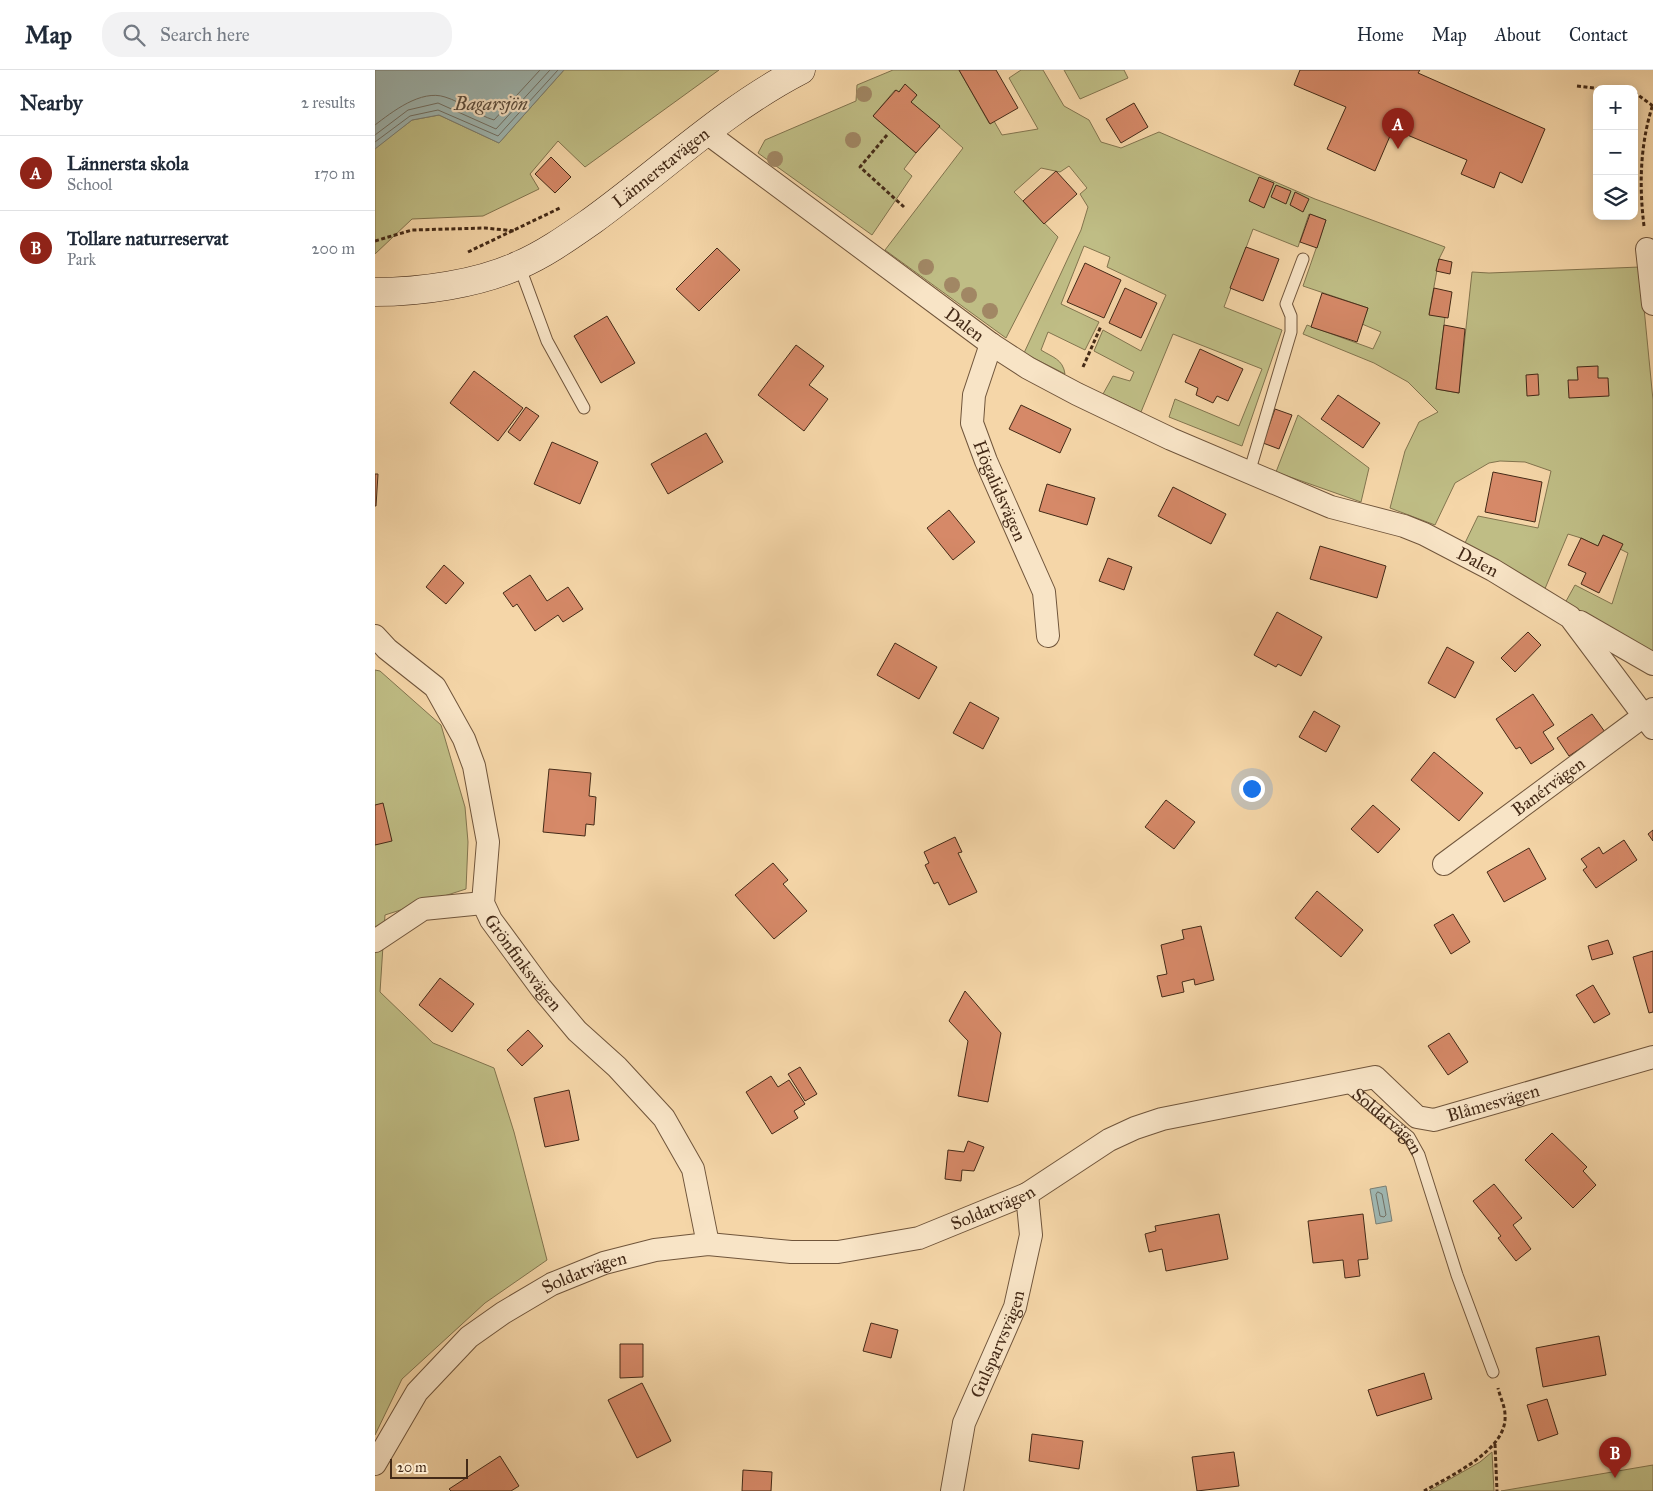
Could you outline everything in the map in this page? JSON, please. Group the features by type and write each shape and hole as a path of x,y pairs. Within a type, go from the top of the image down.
{"main road":[{"name":"Lännerstavägen","path":"375,292 432,288 469,281 519,266 575,233 707,133 729,113 760,92 801,70"}],"street":[{"name":"Dalen","path":"707,133 991,344 1028,368 1103,407 1249,474 1331,507 1404,526 1424,534 1493,570 1570,617 1651,718"},
{"path":"1647,249 1653,304"},
{"name":"Högalidsvägen","path":"991,344 974,395 973,423 986,461 1044,592 1048,636"},
{"path":"1570,617 1653,664"},
{"name":"Grönfinksvägen","path":"379,644 435,687 453,717 467,748 474,766 488,842 483,903 491,920 541,988 571,1024 617,1067 664,1118 693,1169 707,1244"},
{"name":"Banérvägen","path":"1444,864 1651,718"},
{"path":"375,941 423,909 483,903"},
{"name":"Blåmesvägen","path":"1344,1083 1375,1078 1417,1117 1434,1120 1653,1057"},
{"name":"Soldatvägen","path":"375,1464 417,1392 469,1337 503,1313 552,1284 604,1263 655,1250 707,1244 791,1252 838,1252 919,1238 1027,1194 1109,1140 1135,1128 1162,1119 1344,1083"},
{"name":"Gulsparvsvägen","path":"952,1491 964,1423 1015,1307 1031,1235 1027,1194"}],"lane":[{"path":"1249,474 1291,332 1291,316 1286,304 1303,259"},
{"path":"519,266 547,342 584,408"},
{"name":"Soldatvägen","path":"1344,1083 1409,1137 1419,1155 1457,1275 1493,1372"}],"path":[{"path":"1577,86 1593,88"},
{"path":"1638,95 1653,105 1644,130 1640,193 1647,249"},
{"path":"887,135 860,167 904,207"},
{"path":"459,256 562,207"},
{"path":"375,241 412,230 485,228 515,231"},
{"path":"1083,367 1101,326"},
{"path":"1424,1491 1478,1459 1495,1444 1504,1430 1505,1414 1493,1372"},
{"path":"1495,1444 1497,1491"}],"shaded area":[{"path":"564,70 719,70 585,167 558,141 530,174 539,189 483,216 412,219 375,254 375,148 412,120 439,115 499,143"},
{"path":"893,70 959,70 989,123 994,121 1002,135 1038,129 1009,78 1021,70 1043,70 1064,106 1089,120 1101,142 1121,148 1159,132 1315,199 1445,247 1439,259 1429,314 1445,317 1436,389 1459,393 1472,272 1489,273 1640,267 1653,400 1653,653 1565,603 1575,585 1612,604 1628,553 1620,549 1622,544 1603,535 1598,546 1568,534 1544,591 1464,545 1478,516 1538,528 1551,471 1525,462 1500,461 1489,463 1455,483 1435,525 1390,508 1405,451 1419,422 1438,412 1408,382 1374,363 1303,334 1307,325 1373,349 1381,332 1362,324 1368,308 1303,286 1326,220 1309,214 1298,247 1253,229 1224,307 1282,330 1242,446 1169,417 1175,399 1239,426 1262,369 1173,334 1141,412 1103,394 1113,376 1130,381 1134,372 1094,351 1103,330 1141,351 1166,295 1107,267 1110,257 1084,246 1061,304 1099,322 1085,350 1048,332 1041,350 1062,365 1065,374 1024,353 1081,230 1088,207 1080,194 1087,188 1069,166 1060,172 1041,168 1014,192 1058,237 1006,338 885,250 963,148 911,102 917,95 905,85 899,92 895,90 873,116 916,153 904,169 912,176 872,235 758,153 765,140 856,101 857,85"},
{"path":"1064,70 1124,70 1128,78 1080,99"},
{"path":"1298,415 1369,468 1361,502 1276,472"},
{"path":"375,670 380,671 441,725 465,807 468,842 466,889 385,915 380,992 433,1043 494,1068 514,1132 547,1260 485,1303 402,1379 375,1435"},
{"path":"1492,1452 1494,1491 1429,1491 1480,1462"},
{"path":"1653,1465 1653,1491 1501,1491"}],"water":[{"name":"Bagarsjön","path":"375,70 564,70 499,143 439,115 412,120 375,149"},
{"path":"1386,1186 1392,1221 1376,1224 1370,1189"}],"building":[{"path":"959,70 996,70 1018,108 990,124"},
{"path":"1300,70 1420,70 1418,73 1545,129 1522,183 1500,172 1494,188 1461,174 1467,160 1393,129 1375,171 1327,149 1346,107 1294,85"},
{"path":"905,84 917,95 911,102 940,126 916,153 873,116 896,90 899,92"},
{"path":"1134,103 1148,127 1121,143 1106,119"},
{"path":"551,157 571,177 555,193 535,174"},
{"path":"1056,171 1077,194 1044,224 1023,201"},
{"path":"1259,177 1274,183 1264,208 1249,201"},
{"path":"1276,185 1291,191 1286,204 1271,197"},
{"path":"1295,192 1309,199 1303,212 1290,205"},
{"path":"1310,214 1326,220 1317,248 1300,242"},
{"path":"1246,247 1279,259 1263,301 1230,288"},
{"path":"717,248 740,270 699,311 676,289"},
{"path":"1439,259 1452,262 1450,274 1436,271"},
{"path":"1085,263 1121,280 1104,318 1067,302"},
{"path":"1125,288 1157,303 1141,338 1109,323"},
{"path":"1434,288 1452,292 1448,318 1429,315"},
{"path":"1322,293 1368,308 1357,342 1311,327"},
{"path":"607,316 635,363 601,383 574,336"},
{"path":"1444,325 1465,329 1459,393 1436,389"},
{"path":"796,345 824,366 809,385 828,399 804,431 758,395"},
{"path":"1200,349 1243,369 1228,401 1217,396 1213,403 1196,395 1198,388 1185,382"},
{"path":"1598,366 1598,378 1608,378 1609,396 1569,398 1568,380 1578,380 1577,367"},
{"path":"474,371 523,408 498,441 450,403"},
{"path":"1538,374 1539,395 1527,396 1526,375"},
{"path":"1338,395 1380,423 1363,448 1321,419"},
{"path":"1021,405 1071,429 1060,453 1009,429"},
{"path":"526,407 539,416 520,441 508,432"},
{"path":"1275,409 1292,415 1279,449 1263,443"},
{"path":"706,433 723,462 668,494 651,464"},
{"path":"552,442 598,462 580,504 534,484"},
{"path":"1493,472 1542,482 1535,522 1485,512"},
{"path":"375,474 378,474 376,506 375,506"},
{"path":"1047,484 1095,498 1087,525 1039,511"},
{"path":"1173,487 1226,514 1211,544 1158,516"},
{"path":"949,510 975,542 953,560 927,528"},
{"path":"1603,535 1623,544 1599,593 1581,584 1586,573 1568,565 1581,538 1598,546"},
{"path":"1320,546 1386,566 1377,598 1310,579"},
{"path":"1108,558 1132,567 1124,590 1099,581"},
{"path":"444,565 464,583 446,604 426,587"},
{"path":"530,575 547,601 568,587 583,609 563,622 558,615 535,631 517,604 513,607 503,593"},
{"path":"1277,612 1322,637 1301,676 1278,664 1276,667 1254,655"},
{"path":"1528,632 1541,645 1515,672 1501,658"},
{"path":"895,643 937,667 919,699 877,675"},
{"path":"1447,647 1474,662 1455,698 1428,683"},
{"path":"1533,694 1554,725 1543,732 1554,749 1531,764 1520,747 1516,749 1496,719"},
{"path":"970,702 999,718 983,749 953,733"},
{"path":"1314,711 1340,726 1326,752 1299,737"},
{"path":"1592,714 1605,732 1569,756 1557,738"},
{"path":"1434,752 1483,793 1459,821 1411,780"},
{"path":"549,769 591,773 589,796 596,797 594,825 586,824 585,836 543,832"},
{"path":"1166,800 1195,822 1174,849 1145,827"},
{"path":"383,803 392,841 375,845 375,805"},
{"path":"1373,805 1400,829 1378,853 1351,829"},
{"path":"1653,830 1653,841 1648,834"},
{"path":"955,837 962,852 958,853 977,892 949,905 938,882 934,884 925,865 929,863 924,852"},
{"path":"1624,840 1637,860 1596,888 1583,870 1587,867 1581,859 1599,847 1603,854"},
{"path":"1529,848 1546,879 1504,902 1487,872"},
{"path":"773,863 788,880 783,884 807,911 774,939 735,895"},
{"path":"1317,891 1363,930 1341,957 1295,918"},
{"path":"1453,914 1470,942 1451,954 1434,925"},
{"path":"1201,926 1214,980 1195,985 1194,979 1182,982 1184,992 1162,997 1157,976 1167,974 1161,945 1184,939 1182,930"},
{"path":"1608,940 1613,954 1592,960 1588,946"},
{"path":"1653,951 1653,1012 1649,1013 1633,957"},
{"path":"440,978 474,1004 452,1032 419,1005"},
{"path":"1593,985 1610,1014 1594,1023 1576,995"},
{"path":"965,991 1001,1033 988,1102 958,1096 968,1041 949,1021"},
{"path":"528,1030 543,1046 522,1066 507,1050"},
{"path":"1449,1033 1468,1062 1448,1075 1428,1046"},
{"path":"800,1067 817,1094 805,1101 788,1074"},
{"path":"771,1076 778,1087 789,1080 805,1104 794,1111 798,1118 772,1134 746,1092"},
{"path":"569,1090 579,1140 545,1147 534,1098"},
{"path":"1552,1133 1587,1167 1583,1171 1596,1185 1573,1208 1525,1160"},
{"path":"968,1141 984,1147 974,1171 962,1170 961,1181 945,1179 948,1150 964,1152"},
{"path":"1494,1184 1522,1218 1513,1225 1531,1249 1516,1261 1498,1238 1501,1236 1473,1201"},
{"path":"1219,1214 1228,1259 1166,1271 1162,1249 1149,1252 1145,1234 1156,1231 1155,1226"},
{"path":"1363,1214 1368,1259 1358,1260 1360,1276 1345,1278 1343,1260 1313,1263 1308,1221"},
{"path":"871,1323 898,1330 891,1358 863,1351"},
{"path":"1599,1336 1606,1375 1543,1387 1536,1348"},
{"path":"620,1344 643,1344 643,1377 620,1378"},
{"path":"1424,1373 1432,1399 1377,1416 1368,1390"},
{"path":"642,1383 671,1441 637,1458 608,1400"},
{"path":"1547,1399 1558,1434 1538,1441 1527,1405"},
{"path":"1032,1434 1083,1441 1079,1469 1029,1461"},
{"path":"1234,1452 1239,1486 1197,1491 1192,1457"},
{"path":"500,1456 519,1486 511,1491 451,1491 449,1489"},
{"path":"743,1470 772,1472 771,1491 742,1491"}],"place":[{"name":"Lännersta skola","path":"1398,149"},
{"name":"Tollare naturreservat","path":"1615,1478"}]}
